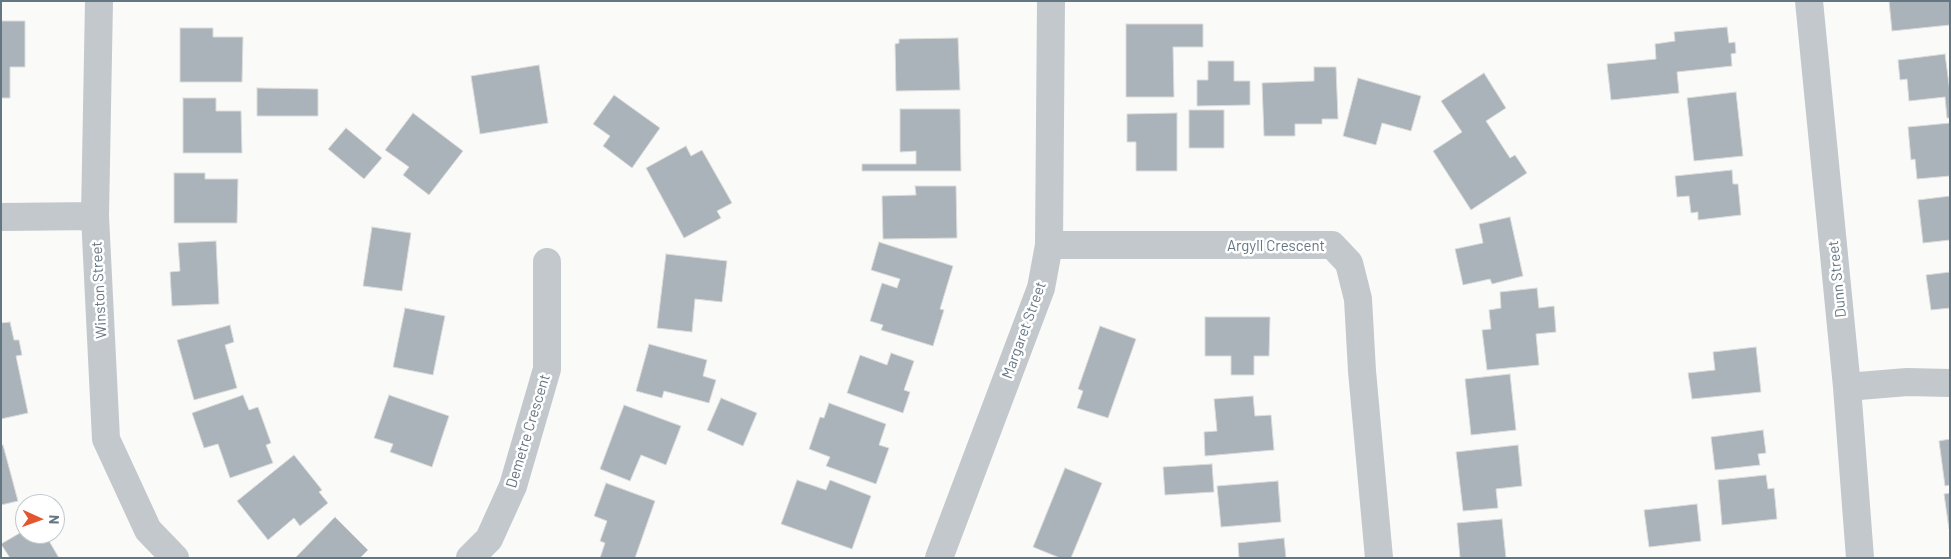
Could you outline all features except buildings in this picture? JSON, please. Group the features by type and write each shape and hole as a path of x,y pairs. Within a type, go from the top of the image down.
{"street":[{"name":"Winston Street","path":"99,1 95,216 106,439 148,530 175,558"},
{"name":"Margaret Street","path":"939,558 1041,288 1049,245 1051,1"},
{"name":"Dunn Street","path":"1809,1 1847,387 1860,558"},
{"path":"1,217 95,216"},
{"name":"Argyll Crescent","path":"1049,245 1332,246 1349,263 1358,299 1362,371 1379,558"},
{"name":"Demetre Crescent","path":"470,558 489,539 513,486 548,369 547,262"},
{"path":"1847,387 1907,382 1950,383"}]}
